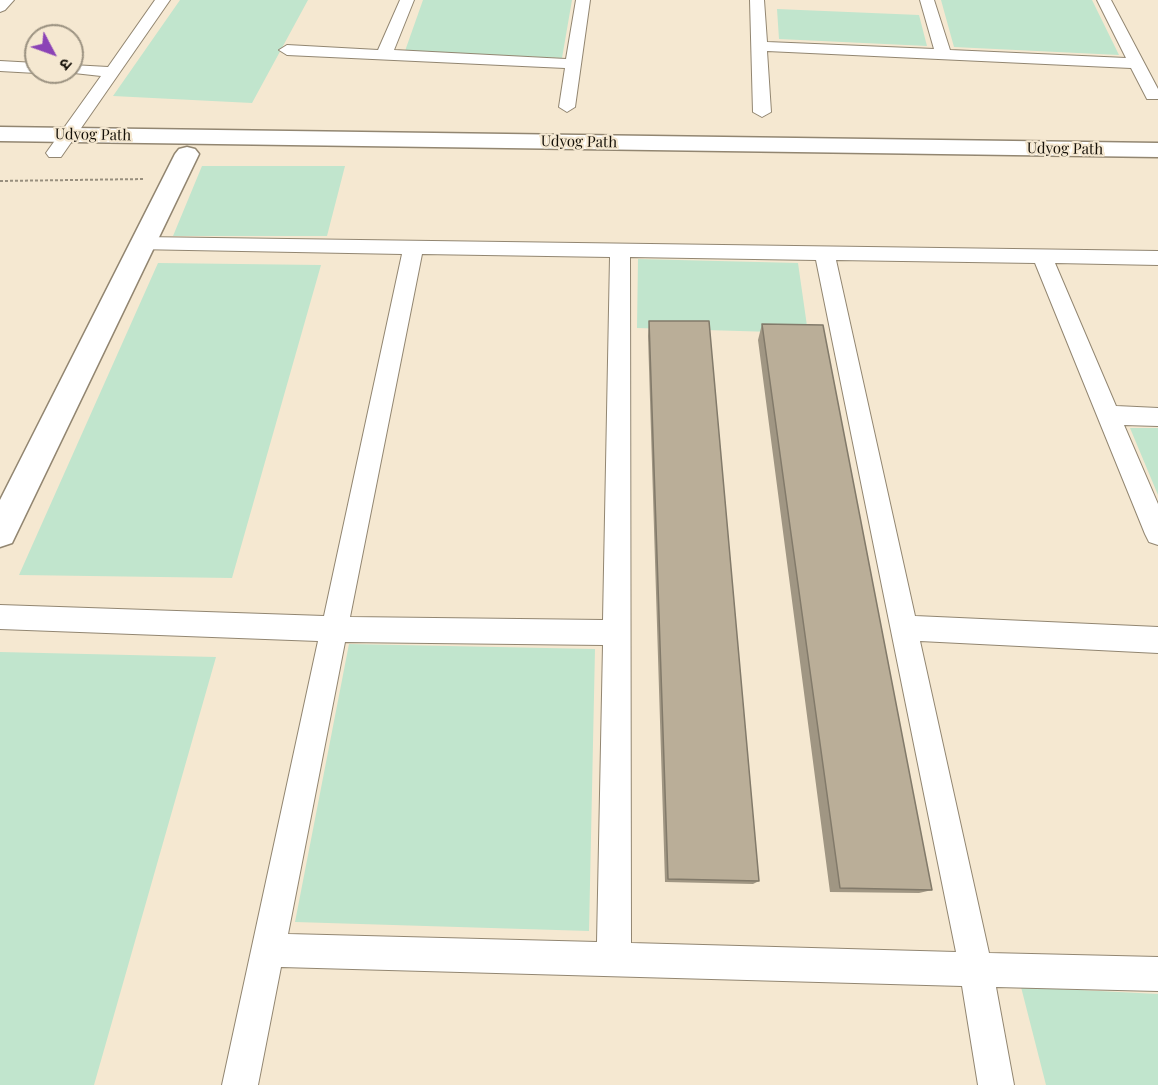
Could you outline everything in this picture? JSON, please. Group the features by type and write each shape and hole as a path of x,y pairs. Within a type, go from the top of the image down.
{"main road":[{"name":"Udyog Path","path":"0,134 181,166 1158,166"},
{"name":"Udyog Path","path":"0,152 61,144 1158,150"},
{"path":"0,533 181,166"}],"street":[{"path":"0,7 7,0"},
{"path":"61,144 163,0"},
{"path":"384,55 407,0"},
{"path":"567,107 583,0"},
{"path":"757,0 762,112"},
{"path":"927,0 943,54"},
{"path":"1104,0 1153,95"},
{"path":"759,46 1136,63"},
{"path":"287,50 573,64"},
{"path":"0,66 24,67"},
{"path":"84,71 112,72"},
{"path":"142,244 1158,258"},
{"path":"240,1085 413,249"},
{"path":"614,959 620,251"},
{"path":"824,252 906,628 976,968 996,1085"},
{"path":"1042,257 1158,534"},
{"path":"1108,415 1158,417"},
{"path":"0,617 334,629 617,633"},
{"path":"906,628 1158,640"},
{"path":"268,950 1158,974"}],"path":[{"path":"0,181 181,166"}],"green space":[{"path":"180,0 308,0 252,103 113,96"},
{"path":"423,0 572,0 562,58 405,51"},
{"path":"941,0 1092,0 1119,55 954,47"},
{"path":"777,9 919,15 927,46 779,39"},
{"path":"202,166 345,166 327,236 173,236"},
{"path":"638,259 798,263 808,333 637,328"},
{"path":"158,263 321,265 232,578 19,575"},
{"path":"1130,428 1158,428 1158,495"},
{"path":"349,644 595,649 589,931 295,922"},
{"path":"0,652 216,657 94,1085 0,1085"},
{"path":"1021,987 1158,994 1158,1085 1046,1085"}],"building":[{"path":"649,321 709,321 759,881 668,879"},
{"path":"762,324 823,325 932,890 840,888"}]}
